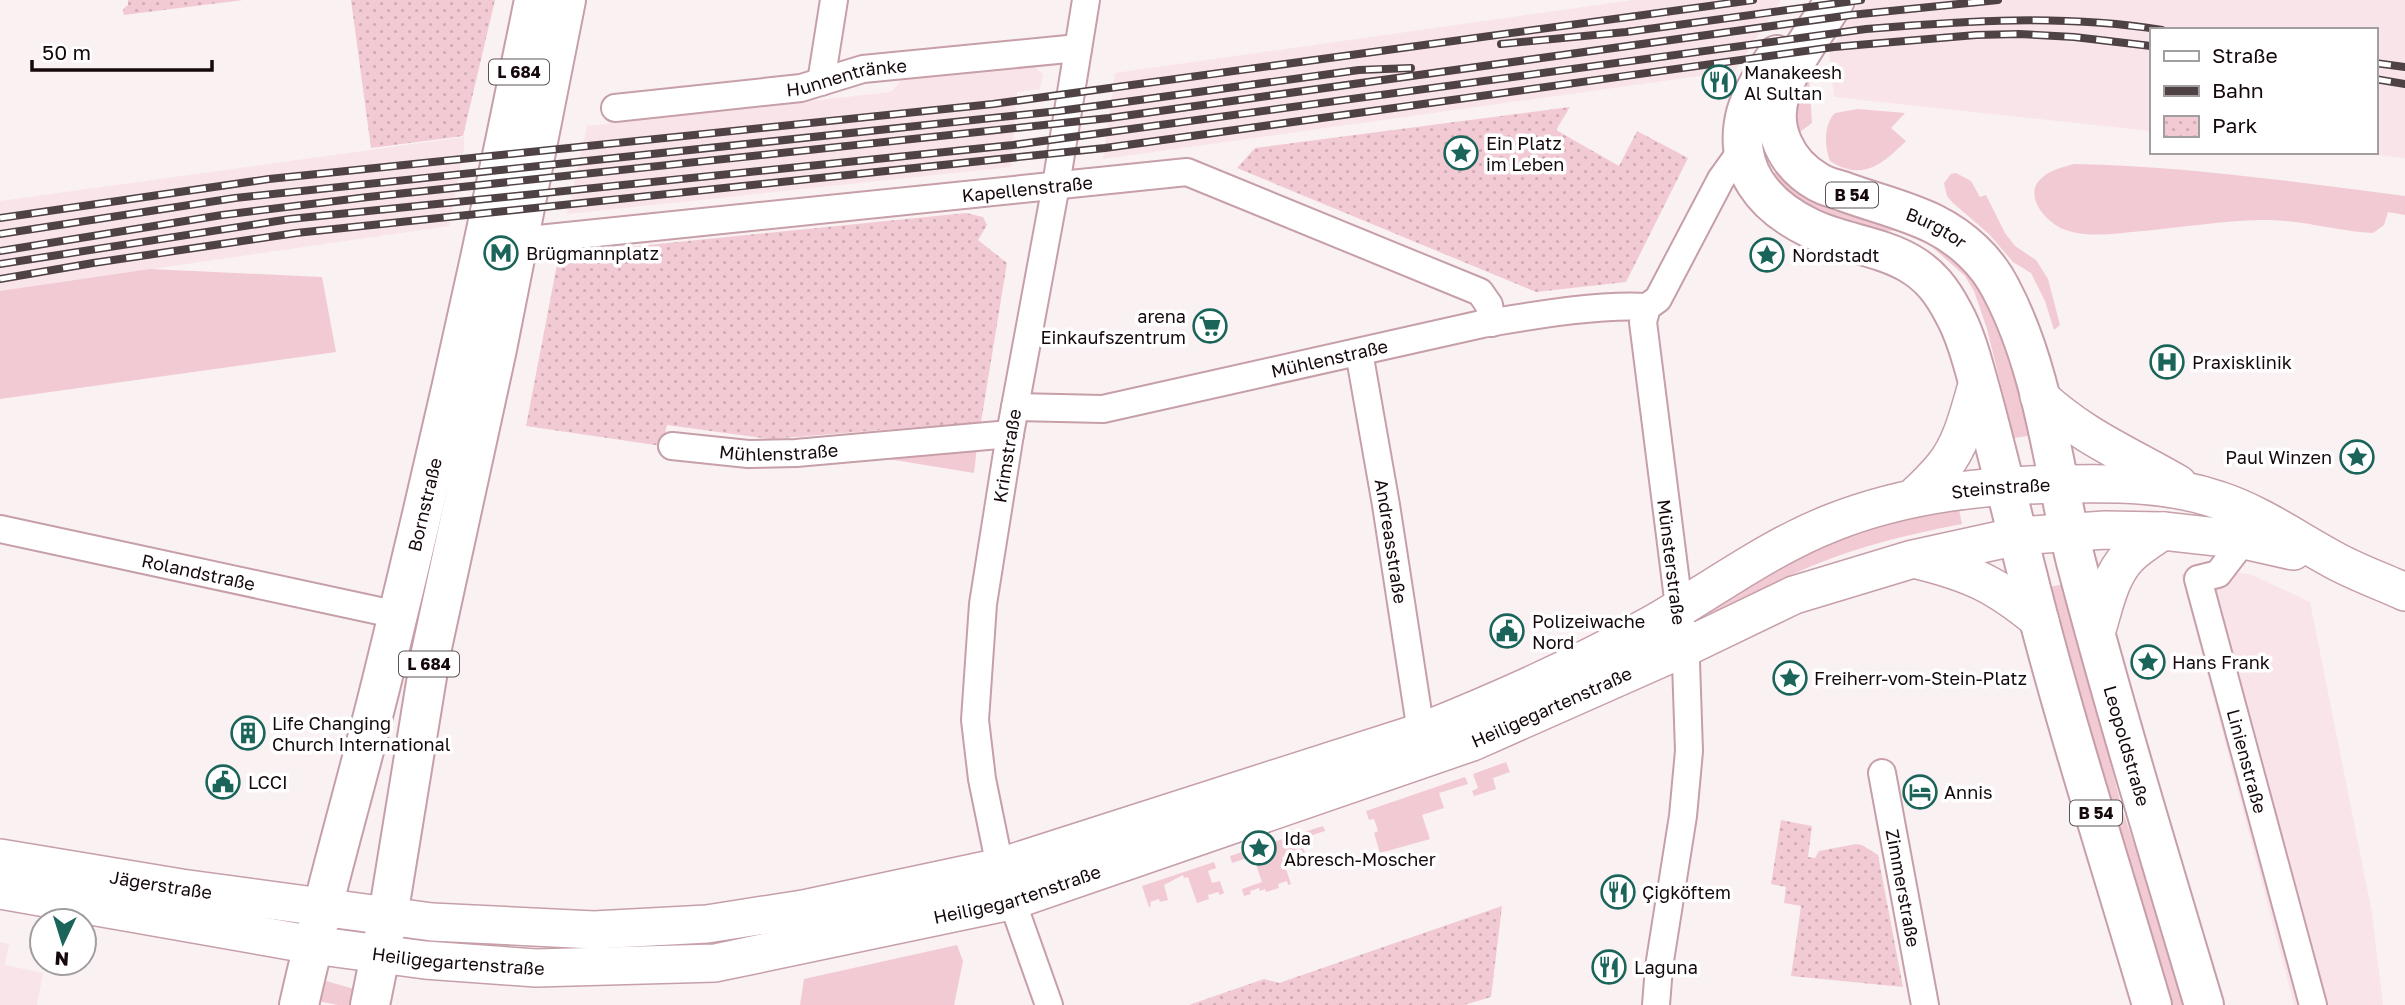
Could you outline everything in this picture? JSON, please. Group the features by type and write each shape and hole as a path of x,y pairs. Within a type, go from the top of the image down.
{"main road":[{"name":"Bornstraße","path":"299,1005 398,615 488,229 534,0"},
{"name":"Bornstraße","path":"370,1005 388,916 431,652 519,241 566,0"},
{"name":"B 54","path":"1813,0 1766,72 1746,115 1744,147 1753,181 1776,209 1810,228 1907,262 1941,290 1955,315 1978,382 2040,621 2152,1005"},
{"name":"Burgtor","path":"1835,0 1781,92 1776,112 1777,125 1787,153 1802,170 1819,183 1899,209 1935,224 1961,239 1990,271 2001,287 2022,332 2059,484"},
{"path":"1913,498 1937,474 1952,453 1966,424 1978,382"},
{"path":"2039,396 2085,434 2194,493"},
{"name":"Steinstraße","path":"1678,608 1772,550 1834,522 1913,498 1969,489 2059,484 2143,485 2194,493 2240,509 2335,561 2405,592"},
{"name":"Leopoldstraße","path":"2059,484 2068,532 2203,1005"},
{"path":"2096,633 2110,586 2123,563 2138,548 2163,531"},
{"name":"Steinstraße","path":"1684,648 1794,595 1913,559 2018,536 2068,532 2163,531 2244,540 2335,561"},
{"path":"1913,559 1964,572 1986,581 2040,621"},
{"name":"Heiligegartenstraße","path":"322,906 432,922 594,930 675,927 803,909 1000,867 1421,732 1573,667 1678,608"},
{"name":"Heiligegartenstraße","path":"313,945 425,960 536,968 715,963 1011,901 1472,742 1684,648"},
{"name":"Jägerstraße","path":"0,858 181,888 322,906"},
{"name":"Jägerstraße","path":"0,891 313,945"}],"street":[{"path":"821,82 834,0"},
{"name":"Krimstraße","path":"1049,1005 1000,867 982,779 975,720 983,604 1086,0"},
{"name":"Hunnentränke","path":"615,108 801,88 863,69 1078,47"},
{"path":"1647,307 1658,299 1716,187 1744,147"},
{"name":"Kapellenstraße","path":"519,241 1175,172 1198,175 1480,292 1489,305 1492,323"},
{"name":"Mühlenstraße","path":"1015,407 1103,409 1492,323 1630,306 1647,307"},
{"name":"Münsterstraße","path":"1647,307 1643,323 1684,648 1689,751 1683,816 1659,967 1657,1005"},
{"name":"Andreasstraße","path":"1359,352 1421,732"},
{"name":"Mühlenstraße","path":"671,446 748,454 796,453 1010,435"},
{"name":"Rolandstraße","path":"0,528 398,615"},
{"name":"Linienstraße","path":"2244,540 2218,574 2198,579 2313,1005"},
{"name":"Zimmerstraße","path":"1882,773 1925,1005"}],"shaded area":[{"path":"1633,0 1781,0 1735,71 1103,159 1115,73"},
{"path":"1860,0 2405,0 2405,158 2368,154 2377,154 2377,28 2150,28 2150,131 1834,97 1829,55"},
{"path":"1030,63 1043,74 1040,89 1017,92 1011,167 567,214 587,126 891,92 904,77"},
{"path":"464,137 449,226 0,291 0,201"},
{"path":"2202,566 2252,575 2310,602 2372,913 2383,1005 2294,1005 2181,574"},
{"path":"0,942 9,944 5,965 28,970 28,977 42,977 37,1005 0,1005"}],"green space":[{"path":"128,0 243,0 124,15 123,9 128,5"},
{"path":"351,0 495,0 463,136 371,148"},
{"path":"1803,77 1809,78 1812,123 1797,134 1792,114"},
{"path":"1570,107 1556,130 1619,166 1637,131 1688,158 1626,282 1536,292 1237,168 1255,148"},
{"path":"1858,109 1905,113 1891,128 1906,141 1889,157 1871,168 1852,170 1830,161 1826,136 1835,113"},
{"path":"2074,164 2199,171 2405,196 2405,215 2388,212 2384,225 2373,233 2289,221 2261,220 2115,234 2078,233 2061,228 2045,216 2035,200 2034,191 2044,176"},
{"path":"1777,171 1906,226 1959,260 1993,301 2034,435 2014,438 1987,329 1974,291 1965,276 1931,246 1909,235 1895,231 1866,230 1815,215 1769,178"},
{"path":"1956,173 1971,181 1980,197 1986,195 2005,233 2015,246 2036,260 2048,279 2060,325 2054,330 2045,301 2031,273 2013,262 1989,234 1947,196 1944,183 1951,174"},
{"path":"966,213 983,217 987,225 978,240 1007,263 981,422 770,439 667,425 662,446 526,426 559,254"},
{"path":"150,269 322,277 336,352 0,399 0,291"},
{"path":"977,447 974,473 882,458"},
{"path":"1958,505 1962,524 1894,539 1831,559 1770,585 1710,621 1708,603 1837,535"},
{"path":"2064,584 2123,812 2160,909 2187,1005 2169,1005 2044,588"},
{"path":"1506,762 1510,772 1493,778 1496,789 1474,796 1472,791 1478,788 1473,774"},
{"path":"1465,777 1468,784 1439,793 1444,808 1422,815 1430,839 1380,853 1374,833 1378,831 1374,819 1369,820 1366,811"},
{"path":"1781,820 1812,826 1808,857 1815,858 1819,851 1856,844 1878,855 1903,987 1791,976 1801,906 1784,903 1786,887 1771,884"},
{"path":"1323,826 1325,831 1300,839 1305,853 1282,857 1291,884 1288,885 1287,881 1278,884 1279,888 1266,892 1265,889 1260,891 1259,888 1244,896 1242,889 1262,882 1253,856 1232,863 1230,856"},
{"path":"1214,862 1216,868 1208,871 1212,883 1220,881 1224,893 1208,895 1209,899 1197,903 1188,877 1184,878 1183,875 1164,885 1168,900 1150,902 1149,907 1142,886"},
{"path":"1502,906 1491,997 1464,1005 1189,1005 1264,979 1279,983"},
{"path":"957,945 963,961 954,1005 800,1005 804,979"},
{"path":"322,982 354,989 354,1005 313,1000"}],"railway":[{"path":"0,218 269,179 993,104 1753,0"},
{"path":"1501,44 1626,32 1861,0"},
{"path":"0,251 222,215 1109,118 1851,15 1998,0"},
{"path":"0,264 290,219 1013,145 1866,29 2014,20 2088,22 2150,28"},
{"path":"0,279 296,233 1105,148 1834,47 2019,34 2150,46"},
{"path":"2377,63 2405,67"},
{"path":"0,234 235,198 1059,111 1359,70 1411,68"},
{"path":"2377,79 2405,84"}],"place":[{"name":"Manakeesh Al Sultan","path":"1719,82"},
{"name":"Ein Platz im Leben","path":"1461,153"},
{"name":"Brügmannplatz","path":"501,253"},
{"name":"Nordstadt","path":"1767,255"},
{"name":"arena Einkaufszentrum","path":"1210,326"},
{"name":"Praxisklinik","path":"2167,362"},
{"name":"Paul Winzen","path":"2357,457"},
{"name":"Polizeiwache Nord","path":"1507,631"},
{"name":"Hans Frank","path":"2148,662"},
{"name":"Freiherr-vom-Stein-Platz","path":"1790,678"},
{"name":"Life Changing Church International","path":"248,733"},
{"name":"LCCI","path":"223,782"},
{"name":"Annis","path":"1920,792"},
{"name":"Ida Abresch-Moscher","path":"1259,848"},
{"name":"Çiğköftem","path":"1618,892"},
{"name":"Laguna","path":"1609,967"}]}
